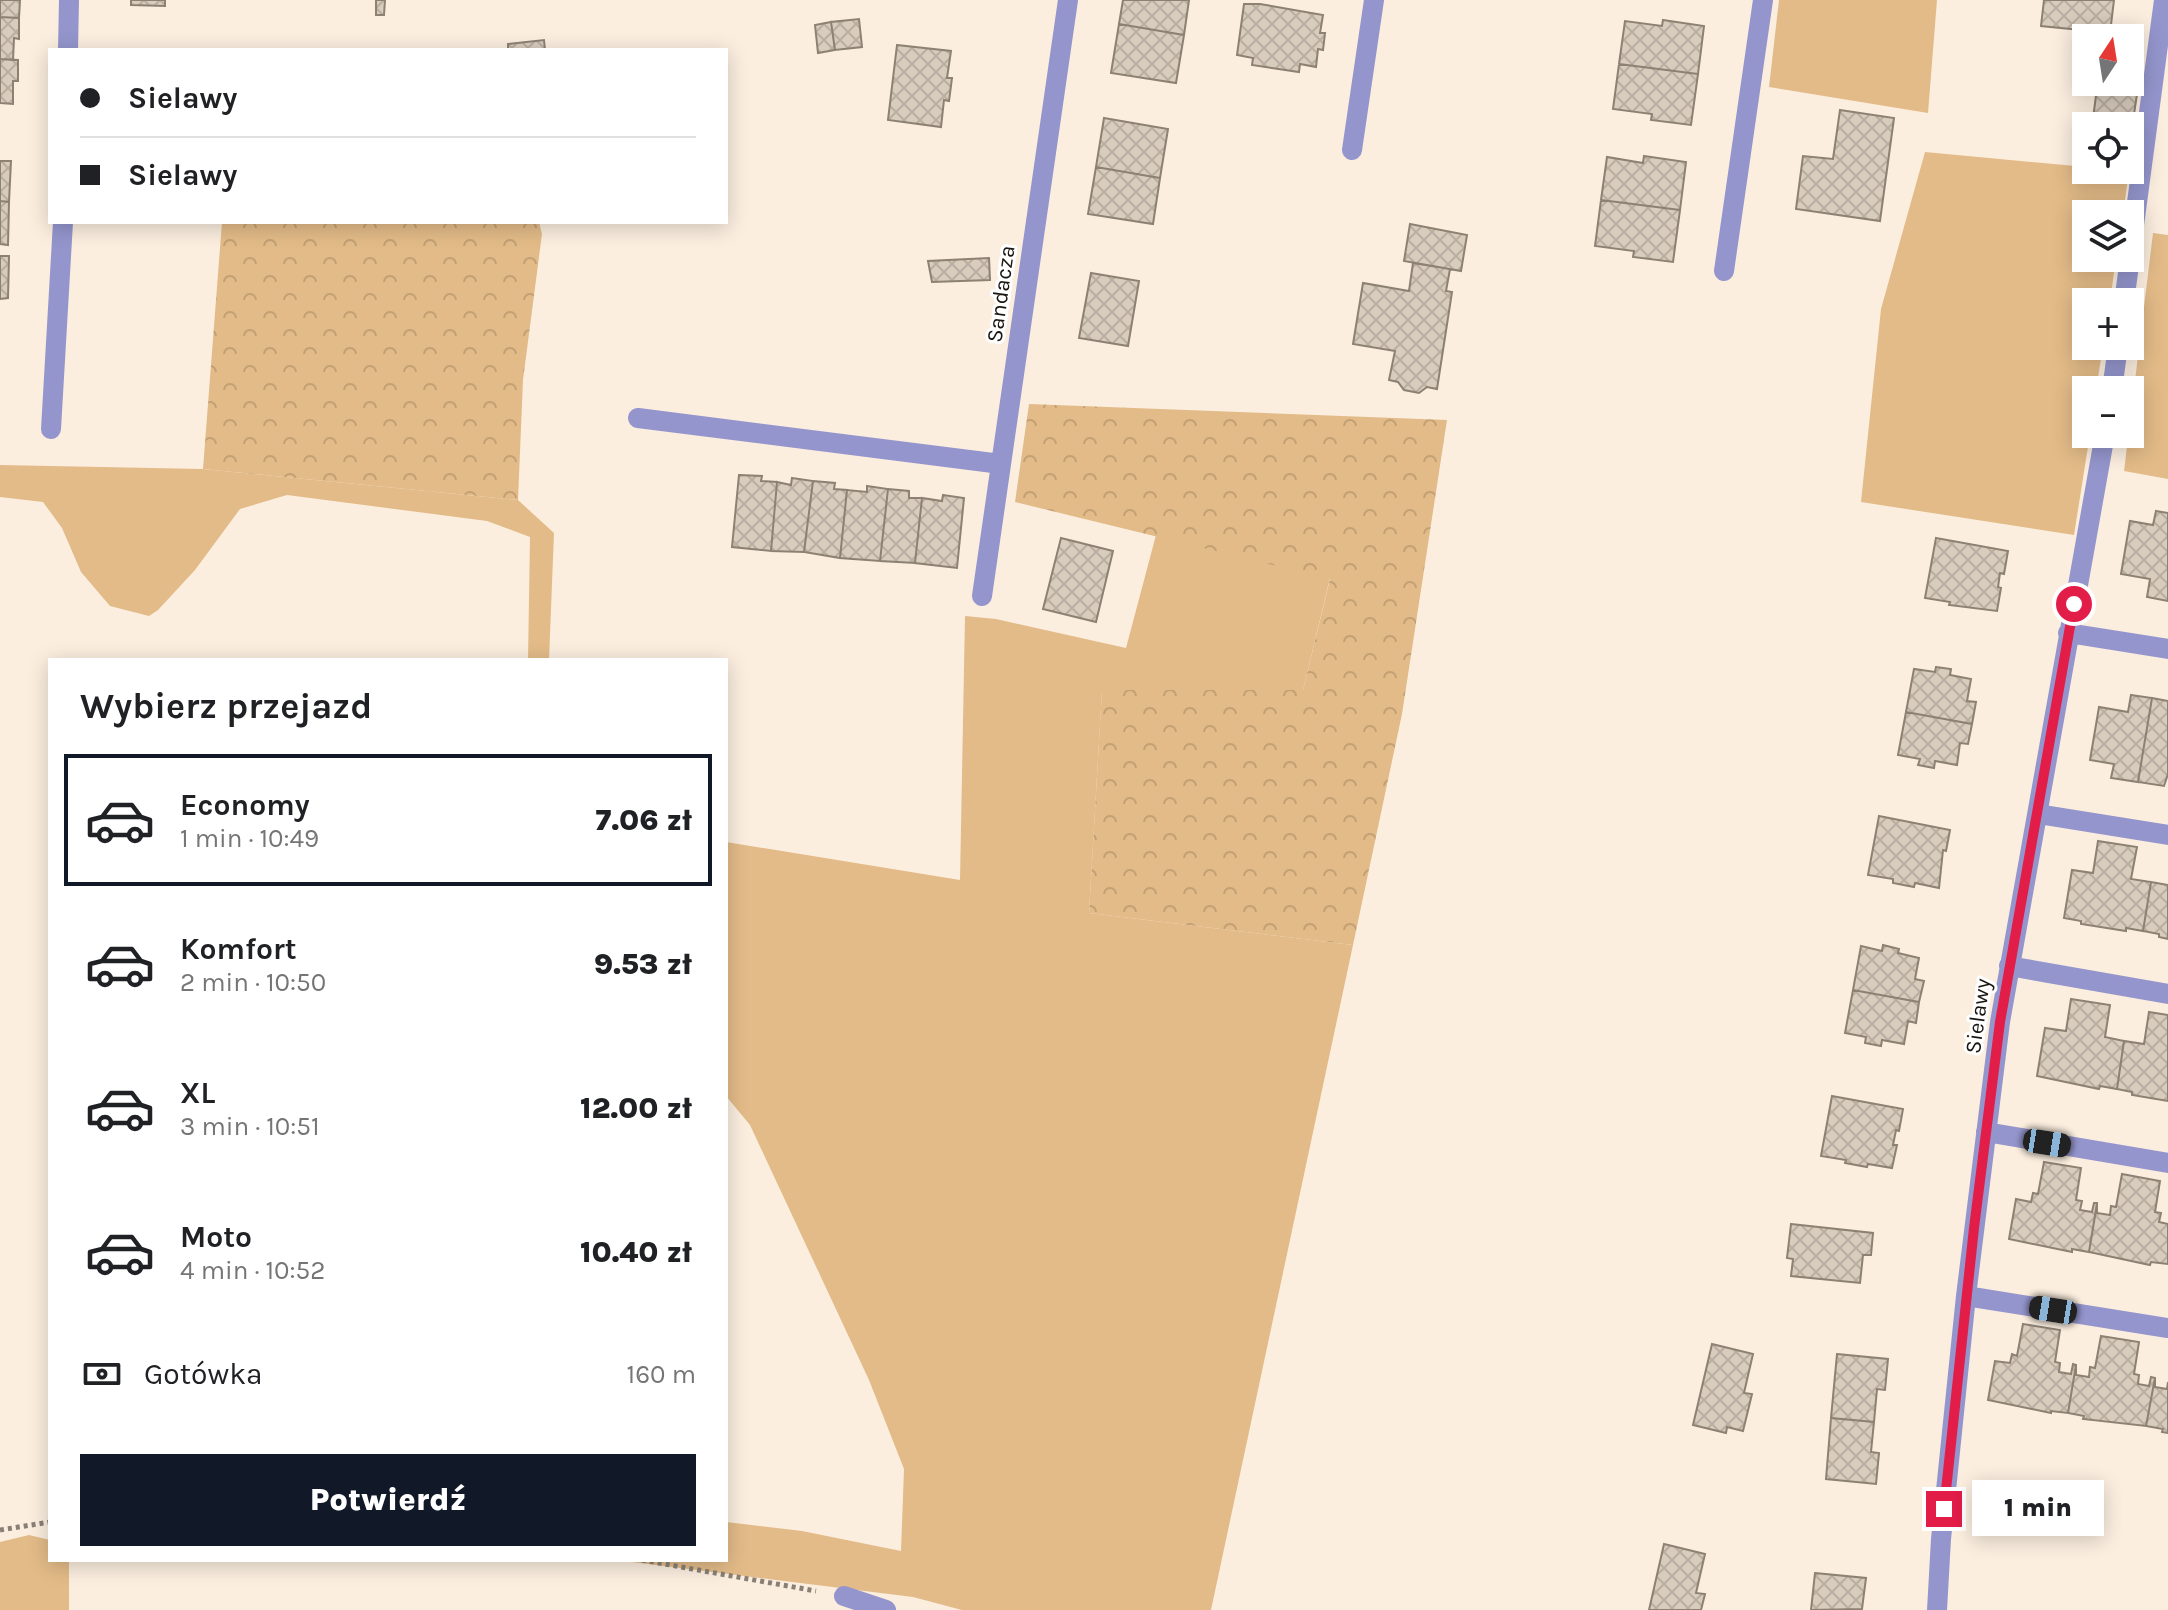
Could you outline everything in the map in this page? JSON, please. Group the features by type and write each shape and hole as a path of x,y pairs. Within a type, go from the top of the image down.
{"street":[{"path":"68,48 69,0"},
{"name":"Sandacza","path":"982,596 1068,0"},
{"path":"1352,150 1374,0"},
{"path":"1724,271 1763,0"},
{"path":"2137,200 2164,0"},
{"path":"51,429 63,224"},
{"path":"638,418 1001,464"},
{"name":"Sielawy","path":"1937,1610 1941,1539 1966,1296 2009,966 2102,448"},
{"path":"2068,633 2168,649"},
{"path":"2038,814 2168,835"},
{"path":"2009,966 2168,994"},
{"path":"1986,1132 2168,1163"},
{"path":"1966,1296 2168,1328"},
{"path":"844,1596 886,1610"}],"path":[{"path":"0,1530 48,1522"},
{"path":"653,1562 844,1596"}],"green space":[{"path":"1779,0 1937,0 1928,113 1769,87"},
{"path":"1925,152 2072,166 2072,184 2127,184 2125,200 2072,200 2072,272 2114,272 2112,288 2072,288 2072,360 2101,360 2098,376 2072,376 2072,448 2088,448 2074,535 1861,502 1881,309"},
{"path":"222,224 540,224 542,234 523,380 518,500 203,469"},
{"path":"2153,233 2168,235 2168,479 2124,471 2127,448 2144,448 2144,376 2136,376 2138,360 2144,360 2144,307"},
{"path":"1029,404 1447,420 1402,714 1353,945 1089,913 1102,690 1303,690 1330,579 1015,502"},
{"path":"0,465 203,469 518,500 554,533 549,658 528,658 530,537 487,521 287,495 240,509 195,570 149,616 110,606 81,572 62,528 43,502 0,497"},
{"path":"1156,535 1330,578 1303,690 1102,691 1089,913 1353,945 1211,1610 962,1610 913,1597 632,1562 728,1562 728,1522 802,1531 901,1551 904,1469 869,1380 750,1125 728,1098 728,842 960,880 965,616 996,619 1126,648"},
{"path":"29,1535 48,1540 48,1562 69,1562 69,1610 0,1610 0,1542"}],"building":[{"path":"0,0 20,0 19,18 0,17"},
{"path":"131,0 165,0 165,6 131,5"},
{"path":"376,0 385,0 384,15 376,15"},
{"path":"1123,0 1189,0 1184,35 1119,24"},
{"path":"2044,0 2114,0 2111,24 2072,24 2072,29 2041,26"},
{"path":"1244,4 1323,15 1320,33 1325,33 1323,50 1318,49 1316,67 1300,64 1299,72 1252,65 1253,58 1237,55"},
{"path":"0,17 19,18 19,39 14,38 13,60 0,59"},
{"path":"859,19 862,47 835,50 831,22"},
{"path":"1663,20 1704,26 1698,74 1619,64 1625,21 1662,26"},
{"path":"831,22 835,50 818,53 815,25"},
{"path":"1119,24 1184,35 1176,83 1111,73"},
{"path":"544,40 545,48 508,48 508,44"},
{"path":"897,45 951,51 947,78 952,78 949,101 944,100 941,127 888,120"},
{"path":"0,59 18,60 18,81 13,81 13,104 0,103"},
{"path":"1619,64 1698,74 1691,125 1651,120 1652,114 1613,109"},
{"path":"2096,96 2137,96 2134,112 2094,112"},
{"path":"1840,110 1894,118 1880,221 1796,209 1803,156 1833,159"},
{"path":"1104,118 1168,129 1160,178 1096,167"},
{"path":"1644,156 1686,162 1680,210 1601,200 1607,157 1643,163"},
{"path":"0,161 11,161 9,202 0,201"},
{"path":"1096,167 1160,178 1153,224 1088,214"},
{"path":"1601,200 1680,210 1673,262 1633,257 1634,251 1595,246"},
{"path":"0,201 9,202 8,245 0,244"},
{"path":"1410,224 1467,235 1461,271 1404,261"},
{"path":"0,256 9,256 8,298 0,299"},
{"path":"989,258 990,280 932,282 928,261"},
{"path":"1413,263 1450,269 1446,291 1452,292 1437,389 1427,387 1419,393 1404,390 1398,382 1389,380 1395,351 1353,344 1363,283 1409,291"},
{"path":"1091,273 1139,281 1128,346 1079,338"},
{"path":"739,475 762,476 761,481 777,482 771,551 732,547"},
{"path":"792,478 813,481 804,552 771,551 777,482 791,485"},
{"path":"813,481 835,483 834,489 847,490 840,558 804,552"},
{"path":"867,486 888,489 880,561 840,558 847,490 867,492"},
{"path":"888,489 909,491 909,498 922,498 915,563 880,561"},
{"path":"943,495 964,498 957,568 915,563 922,498 942,501"},
{"path":"2156,511 2168,513 2168,601 2147,597 2150,579 2121,574 2130,521 2153,525"},
{"path":"1061,538 1113,551 1096,622 1043,609"},
{"path":"1936,538 2008,551 2004,574 2000,573 1997,611 1949,605 1950,602 1925,598"},
{"path":"1936,667 1951,669 1950,675 1971,679 1967,701 1976,702 1972,724 1906,712 1914,669 1935,672"},
{"path":"2131,695 2152,698 2138,782 2111,778 2114,764 2090,760 2099,707 2128,712"},
{"path":"2152,698 2168,701 2168,774 2164,786 2138,782"},
{"path":"1906,712 1972,724 1968,744 1960,743 1957,765 1935,761 1934,768 1918,765 1920,759 1898,755"},
{"path":"1879,816 1950,830 1946,851 1943,850 1939,888 1915,883 1914,887 1893,883 1893,879 1868,875"},
{"path":"2098,841 2137,847 2131,879 2151,882 2143,931 2081,924 2081,921 2064,918 2072,870 2093,873"},
{"path":"2151,882 2168,885 2168,939 2143,931"},
{"path":"1883,945 1899,949 1898,953 1919,958 1915,979 1924,981 1919,1002 1853,990 1861,946 1882,951"},
{"path":"1853,990 1919,1002 1916,1023 1908,1021 1904,1044 1882,1040 1881,1046 1865,1043 1866,1037 1845,1033"},
{"path":"2071,999 2110,1005 2105,1037 2124,1041 2117,1089 2100,1086 2099,1089 2037,1076 2045,1028 2066,1031"},
{"path":"2149,1012 2168,1015 2168,1101 2132,1095 2132,1092 2117,1089 2124,1041 2144,1044"},
{"path":"1832,1096 1903,1109 1893,1145 1897,1145 1892,1168 1868,1164 1867,1167 1821,1156"},
{"path":"2044,1162 2081,1168 2076,1200 2082,1201 2080,1210 2092,1212 2094,1203 2097,1203 2089,1252 2072,1249 2072,1252 2009,1239 2016,1199 2031,1202 2033,1193 2038,1194"},
{"path":"2122,1174 2160,1181 2155,1212 2161,1213 2159,1222 2168,1224 2168,1264 2151,1262 2150,1265 2089,1252 2097,1204 2097,1213 2110,1215 2111,1206 2116,1207"},
{"path":"1791,1224 1873,1233 1871,1255 1863,1255 1860,1283 1791,1276 1793,1259 1787,1258"},
{"path":"2023,1324 2060,1330 2055,1362 2060,1363 2059,1372 2071,1374 2073,1364 2076,1365 2068,1413 2051,1413 1988,1400 1995,1361 2010,1363 2012,1354 2017,1356"},
{"path":"2101,1336 2139,1342 2134,1374 2139,1375 2138,1384 2149,1386 2151,1377 2155,1378 2146,1426 2083,1419 2084,1416 2068,1413 2076,1365 2076,1375 2089,1377 2090,1367 2095,1368"},
{"path":"1712,1344 1753,1354 1744,1393 1752,1394 1743,1431 1727,1427 1726,1433 1693,1425"},
{"path":"1837,1354 1888,1359 1885,1390 1877,1389 1874,1422 1831,1418"},
{"path":"2155,1378 2155,1387 2167,1389 2168,1382 2168,1433 2146,1426"},
{"path":"1831,1418 1874,1422 1871,1452 1879,1453 1876,1484 1826,1479"},
{"path":"1664,1544 1705,1554 1696,1593 1705,1594 1701,1610 1649,1610"},
{"path":"1815,1573 1866,1578 1862,1609 1811,1610"}],"route":[{"path":"1944,1509 2000,1022 2074,604"}]}
